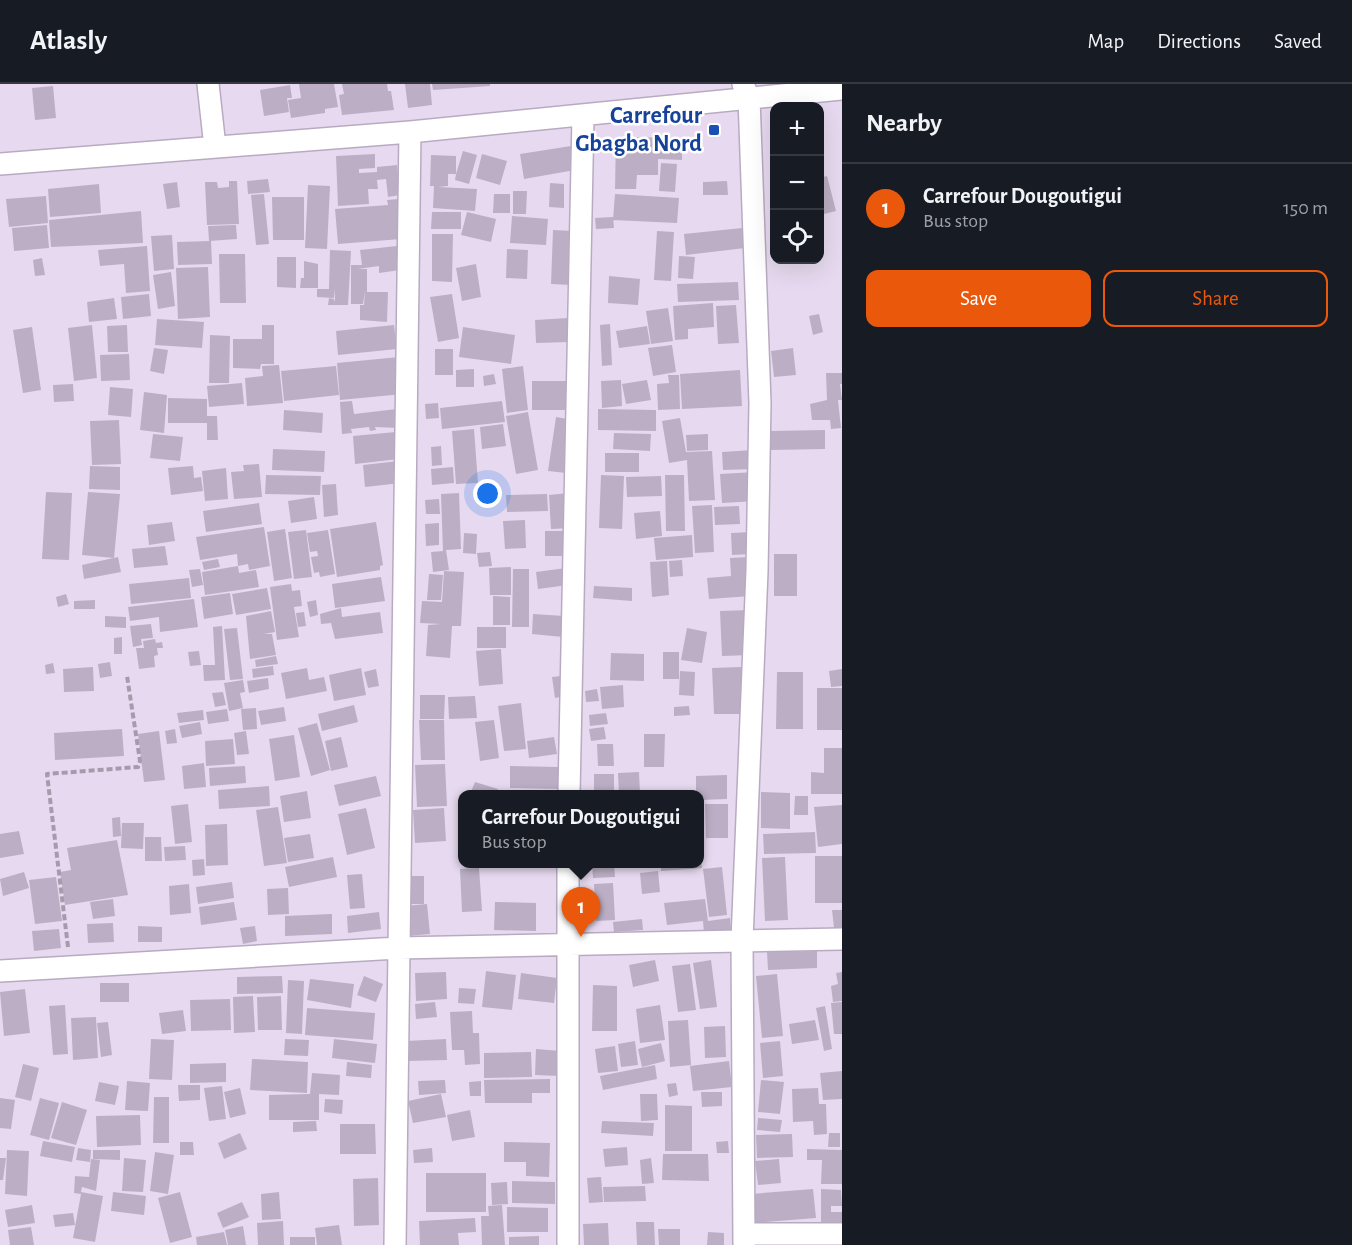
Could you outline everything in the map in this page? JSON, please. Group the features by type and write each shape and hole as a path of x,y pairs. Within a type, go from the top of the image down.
{"street":[{"path":"208,84 215,147"},
{"path":"0,159 0,164 410,132 583,116 746,91 842,89"},
{"path":"746,91 760,403 757,570 742,940 744,1240 842,1234"},
{"path":"569,790 583,116"},
{"path":"395,1245 410,132"},
{"path":"568,868 566,944 568,1245"},
{"path":"0,971 399,948 842,939"}],"path":[{"path":"70,967 46,774 138,767 140,761 127,676"}],"building":[{"path":"299,84 334,84 338,107 325,109 325,113 291,118 288,100 301,98"},
{"path":"342,84 387,84 388,91 391,91 394,110 342,115 339,95 344,94"},
{"path":"405,84 430,84 432,105 408,108"},
{"path":"432,84 490,84 490,86 433,90"},
{"path":"290,85 292,98 287,98 289,112 264,116 260,90"},
{"path":"53,86 56,118 35,120 32,88"},
{"path":"616,137 682,138 682,160 658,159 658,175 637,175 636,189 615,189"},
{"path":"571,146 575,170 524,179 520,154"},
{"path":"463,151 477,155 469,184 455,180"},
{"path":"375,154 375,168 359,169 359,173 377,172 377,167 397,165 400,195 388,197 386,179 377,180 378,189 368,189 369,204 338,206 336,156"},
{"path":"482,154 507,161 500,185 476,178"},
{"path":"431,155 456,156 456,174 448,174 448,186 438,187 477,189 475,211 433,208 434,186 430,186"},
{"path":"661,163 677,164 675,192 659,191"},
{"path":"827,176 836,211 824,214 824,210 824,177"},
{"path":"268,179 270,192 248,194 247,181"},
{"path":"229,181 237,181 239,224 207,225 205,182 217,182 218,188 229,187"},
{"path":"727,181 728,195 703,195 703,182"},
{"path":"177,182 180,207 167,209 163,184"},
{"path":"550,183 564,184 564,208 549,207"},
{"path":"99,184 101,213 50,217 48,189"},
{"path":"308,185 330,186 327,249 305,248"},
{"path":"513,191 527,191 526,214 513,214"},
{"path":"264,194 269,244 256,245 251,195"},
{"path":"494,194 510,194 510,213 493,213"},
{"path":"615,194 679,198 677,223 613,220"},
{"path":"46,196 48,223 9,227 6,199"},
{"path":"272,197 304,197 304,240 273,240"},
{"path":"398,199 401,239 338,244 335,209 388,205 387,200"},
{"path":"141,211 143,243 51,247 49,220"},
{"path":"432,212 461,212 461,229 431,229"},
{"path":"467,212 496,219 491,242 461,235"},
{"path":"512,216 548,219 546,245 510,243"},
{"path":"613,217 614,228 596,229 595,218"},
{"path":"47,225 49,248 14,251 12,228"},
{"path":"236,225 237,239 209,241 208,226"},
{"path":"742,228 745,248 686,255 684,234"},
{"path":"553,230 573,231 571,285 551,284"},
{"path":"657,231 674,232 671,281 654,280"},
{"path":"432,234 453,234 452,282 432,281"},
{"path":"172,235 174,269 154,271 151,236"},
{"path":"211,241 212,264 178,265 177,242"},
{"path":"147,246 150,291 126,293 124,264 100,266 98,250"},
{"path":"397,246 400,270 379,273 379,266 358,269 367,269 367,292 388,292 387,322 360,320 360,305 364,305 365,291 363,304 351,304 351,265 362,265 360,250"},
{"path":"507,249 528,250 527,279 506,278"},
{"path":"330,250 351,251 348,305 328,305 329,298 334,299 335,302 335,289 334,298 317,297 317,289 329,289"},
{"path":"219,254 245,254 246,303 220,303"},
{"path":"679,256 695,257 693,279 678,278"},
{"path":"277,257 296,257 296,288 277,287"},
{"path":"42,258 45,275 35,276 33,260"},
{"path":"304,261 318,264 318,288 300,288 301,278 304,278"},
{"path":"476,264 481,297 462,301 456,268"},
{"path":"208,267 210,317 178,319 176,268"},
{"path":"171,272 175,306 158,309 153,275"},
{"path":"609,276 640,279 638,305 608,303"},
{"path":"738,282 739,300 678,302 677,284"},
{"path":"149,294 151,316 123,319 121,297"},
{"path":"452,294 459,338 438,342 430,297"},
{"path":"114,298 117,319 89,322 87,302"},
{"path":"713,303 714,327 688,329 688,339 675,340 673,306"},
{"path":"736,305 739,343 718,344 716,306"},
{"path":"668,308 673,341 651,344 646,311"},
{"path":"819,314 823,332 813,335 809,316"},
{"path":"568,318 569,342 536,343 535,320"},
{"path":"157,319 204,322 202,348 155,345"},
{"path":"610,324 612,365 602,366 600,325"},
{"path":"92,325 97,378 74,381 68,328"},
{"path":"127,325 128,352 108,352 107,326"},
{"path":"262,325 274,325 274,364 261,364 260,369 233,368 233,339 262,339"},
{"path":"394,325 397,349 338,355 336,331"},
{"path":"647,326 650,344 619,348 616,331"},
{"path":"32,327 41,390 23,393 13,330"},
{"path":"463,327 515,335 511,364 459,357"},
{"path":"210,335 230,336 229,383 209,383"},
{"path":"672,345 676,372 653,376 648,348"},
{"path":"154,348 168,350 164,374 150,371"},
{"path":"793,348 796,375 774,377 771,351"},
{"path":"435,349 453,349 453,375 435,375"},
{"path":"129,354 130,380 101,381 100,355"},
{"path":"399,357 403,394 340,400 337,363"},
{"path":"279,365 283,403 247,406 245,378 263,376 262,366"},
{"path":"336,366 339,395 284,401 281,371"},
{"path":"523,366 528,410 507,413 502,369"},
{"path":"474,369 474,387 456,387 456,370"},
{"path":"740,370 742,406 682,409 680,374"},
{"path":"826,373 842,373 842,384 840,384 842,400 838,400 841,428 831,429 830,420 812,420 810,404 827,400"},
{"path":"494,374 496,384 484,386 483,376"},
{"path":"668,375 679,375 680,409 658,410 657,384 669,383"},
{"path":"621,380 622,406 602,408 601,381"},
{"path":"647,380 651,400 626,404 622,384"},
{"path":"532,381 576,381 577,410 532,410"},
{"path":"242,383 244,404 209,407 207,386"},
{"path":"73,384 74,401 54,402 53,385"},
{"path":"110,387 133,389 131,417 108,415"},
{"path":"144,392 167,395 164,433 140,430"},
{"path":"168,398 207,399 207,416 217,416 218,440 207,440 207,423 168,423"},
{"path":"352,401 354,414 397,409 400,428 375,427 376,430 370,431 369,427 351,429 352,433 342,434 340,402"},
{"path":"502,401 505,422 442,429 440,408"},
{"path":"438,403 439,418 426,419 425,404"},
{"path":"598,409 656,410 656,431 598,430"},
{"path":"284,410 323,413 322,433 283,430"},
{"path":"528,412 538,470 516,474 506,416"},
{"path":"556,417 573,420 566,473 548,471"},
{"path":"680,418 686,452 712,451 715,500 689,501 687,460 669,463 662,421"},
{"path":"119,420 121,464 92,465 90,421"},
{"path":"503,424 506,446 482,449 480,427"},
{"path":"474,429 478,483 456,484 452,431"},
{"path":"825,430 825,449 770,450 770,431"},
{"path":"396,432 399,459 355,464 353,436"},
{"path":"614,433 651,434 650,451 613,449"},
{"path":"153,434 183,437 180,461 150,458"},
{"path":"708,434 708,450 687,451 686,435"},
{"path":"441,446 442,465 432,466 431,447"},
{"path":"273,449 325,451 324,472 272,470"},
{"path":"753,450 754,469 723,470 722,452"},
{"path":"605,453 639,453 639,472 605,472"},
{"path":"399,461 401,483 365,487 363,465"},
{"path":"259,464 262,497 234,499 231,472 244,471 243,465"},
{"path":"90,466 120,467 120,490 89,489"},
{"path":"193,466 194,478 201,477 203,491 171,495 168,468"},
{"path":"453,467 454,483 432,485 431,469"},
{"path":"226,468 228,499 205,501 202,471"},
{"path":"755,472 757,501 722,503 720,474"},
{"path":"266,475 321,476 320,495 265,494"},
{"path":"601,475 624,476 622,529 599,528"},
{"path":"665,475 684,475 685,531 666,531"},
{"path":"661,476 662,496 627,497 626,477"},
{"path":"336,484 338,515 324,517 322,485"},
{"path":"46,492 72,493 69,560 42,559"},
{"path":"88,492 120,494 114,558 82,555"},
{"path":"459,493 461,549 446,550 449,570 433,572 431,552 443,551 441,494"},
{"path":"569,493 572,528 551,529 549,495"},
{"path":"547,494 548,511 507,512 506,495"},
{"path":"314,497 317,519 291,523 288,501"},
{"path":"439,499 440,514 426,514 425,500"},
{"path":"259,503 262,524 206,532 203,511"},
{"path":"712,505 714,552 695,553 692,506"},
{"path":"739,506 740,524 715,525 714,507"},
{"path":"660,511 662,536 636,539 634,513"},
{"path":"525,520 526,548 505,549 503,521"},
{"path":"172,522 175,541 149,545 147,525"},
{"path":"376,522 383,565 380,566 380,570 337,577 330,529"},
{"path":"439,523 439,545 426,546 425,524"},
{"path":"264,527 270,566 249,570 248,564 238,566 237,554 200,560 196,537"},
{"path":"285,529 292,578 274,581 267,532"},
{"path":"306,530 312,577 294,579 288,532"},
{"path":"328,530 335,574 320,577 319,572 314,573 311,557 318,556 317,551 310,552 307,533"},
{"path":"545,531 570,531 570,556 545,556"},
{"path":"751,532 752,554 732,555 731,533"},
{"path":"464,533 477,534 476,554 463,553"},
{"path":"692,535 693,557 656,560 654,538"},
{"path":"165,546 168,565 134,568 132,549"},
{"path":"490,552 492,566 479,567 477,553"},
{"path":"774,554 797,554 797,596 774,596"},
{"path":"118,557 121,572 84,579 82,565"},
{"path":"749,557 751,596 709,599 707,578 731,576 730,558"},
{"path":"218,559 220,567 204,570 202,562"},
{"path":"682,560 683,576 670,577 669,561"},
{"path":"667,561 669,595 652,597 650,562"},
{"path":"238,566 239,573 256,570 259,587 205,595 202,572"},
{"path":"511,567 511,595 490,595 489,568"},
{"path":"566,568 568,585 538,589 536,572"},
{"path":"200,569 203,585 192,587 189,570"},
{"path":"513,569 529,569 529,627 512,627"},
{"path":"444,571 464,572 461,626 452,626 450,658 426,656 428,625 441,624 420,623 422,601 442,602"},
{"path":"429,574 443,575 441,600 427,600"},
{"path":"381,577 385,601 335,608 332,584"},
{"path":"189,578 191,598 131,604 129,584"},
{"path":"291,584 292,591 300,590 302,606 294,607 299,637 277,640 270,587"},
{"path":"594,586 632,588 632,601 593,598"},
{"path":"267,588 271,609 236,615 232,594"},
{"path":"230,593 233,614 204,619 201,597"},
{"path":"66,594 69,604 58,607 56,597"},
{"path":"493,596 510,597 510,625 493,625"},
{"path":"194,599 198,627 160,632 159,617 130,621 128,607"},
{"path":"95,600 95,609 74,609 74,601"},
{"path":"316,600 318,615 310,617 307,602"},
{"path":"341,608 342,617 380,612 383,633 335,639 331,623 321,624 320,614"},
{"path":"750,610 752,655 722,656 720,611"},
{"path":"271,611 275,632 264,634 272,634 276,655 250,659 246,616"},
{"path":"304,612 306,626 298,627 296,613"},
{"path":"533,614 564,616 563,637 532,634"},
{"path":"105,616 126,617 126,628 105,627"},
{"path":"151,624 153,638 141,639 142,645 133,647 130,626"},
{"path":"222,626 225,680 204,681 203,665 215,665 213,627"},
{"path":"477,627 506,627 506,648 477,648"},
{"path":"237,628 243,679 230,680 224,629"},
{"path":"687,628 707,632 702,663 681,660"},
{"path":"122,637 122,654 114,654 114,638"},
{"path":"155,639 156,643 162,642 163,648 157,648 158,655 154,656 155,667 139,669 136,648 144,648 143,641"},
{"path":"501,649 503,684 479,686 476,651"},
{"path":"199,651 201,665 190,666 188,652"},
{"path":"663,652 679,652 679,679 663,679"},
{"path":"611,653 644,654 644,681 610,680"},
{"path":"276,656 278,664 256,667 255,660"},
{"path":"110,662 112,676 100,678 98,664"},
{"path":"53,663 55,673 46,674 45,665"},
{"path":"273,666 274,675 253,678 252,669"},
{"path":"93,667 94,691 64,692 63,669"},
{"path":"741,667 743,714 714,714 712,668"},
{"path":"307,668 309,680 324,677 327,691 286,699 281,673"},
{"path":"361,668 366,695 334,701 329,675"},
{"path":"376,669 379,686 368,688 364,672"},
{"path":"842,669 842,686 831,687 829,671"},
{"path":"680,671 695,672 694,696 679,695"},
{"path":"777,672 803,672 803,729 776,729"},
{"path":"562,676 565,696 555,698 552,677"},
{"path":"268,678 269,689 249,693 247,681"},
{"path":"243,680 245,692 240,693 243,708 229,711 224,683"},
{"path":"623,685 624,707 602,709 600,687"},
{"path":"817,688 842,688 842,730 817,730"},
{"path":"597,689 599,701 586,702 585,691"},
{"path":"223,692 226,705 215,707 212,693"},
{"path":"420,695 445,695 444,719 420,719"},
{"path":"475,696 477,718 449,719 448,697"},
{"path":"521,703 526,749 504,751 498,706"},
{"path":"354,705 358,722 322,731 318,714"},
{"path":"689,706 690,715 674,716 674,707"},
{"path":"284,707 286,721 261,725 258,711"},
{"path":"256,708 257,729 243,730 241,709"},
{"path":"227,709 229,721 208,724 206,712"},
{"path":"203,710 204,720 179,723 177,713"},
{"path":"606,713 608,724 590,726 589,715"},
{"path":"419,720 444,720 445,760 421,760"},
{"path":"494,720 499,758 480,761 475,722"},
{"path":"200,722 202,734 182,738 179,726"},
{"path":"317,723 330,770 311,776 298,728"},
{"path":"604,727 606,739 591,741 589,729"},
{"path":"122,729 124,756 55,760 54,733"},
{"path":"175,729 177,743 167,744 165,731"},
{"path":"159,731 165,780 144,782 138,734"},
{"path":"246,731 249,754 237,755 234,733"},
{"path":"644,734 665,734 664,767 644,767"},
{"path":"294,735 300,777 275,781 269,739"},
{"path":"341,737 348,767 331,771 325,741"},
{"path":"554,737 557,754 529,758 527,741"},
{"path":"233,739 235,764 206,766 205,741"},
{"path":"597,744 613,744 614,766 598,766"},
{"path":"824,748 842,748 842,794 811,794 811,772 824,773"},
{"path":"204,763 206,787 184,789 182,766"},
{"path":"445,764 447,806 417,807 415,765"},
{"path":"245,766 246,783 210,786 209,768"},
{"path":"510,766 559,767 559,789 510,788"},
{"path":"639,772 640,790 619,790 618,773"},
{"path":"594,774 614,774 614,790 594,790"},
{"path":"727,775 727,799 704,800 704,790 696,790 696,776"},
{"path":"376,776 381,796 339,806 334,785"},
{"path":"475,782 498,789 498,790 472,790"},
{"path":"269,786 270,806 219,809 218,790"},
{"path":"307,791 311,818 284,822 280,796"},
{"path":"761,792 790,793 790,829 761,828"},
{"path":"795,796 808,796 808,815 794,815"},
{"path":"188,804 192,842 175,844 171,806"},
{"path":"705,804 728,804 728,838 706,838"},
{"path":"842,805 842,844 818,847 814,807"},
{"path":"278,807 287,863 264,866 256,810"},
{"path":"366,808 375,848 347,855 338,814"},
{"path":"444,808 446,841 415,843 413,810"},
{"path":"120,817 121,836 113,837 112,818"},
{"path":"122,823 144,823 143,849 121,848"},
{"path":"227,824 228,865 206,866 205,825"},
{"path":"19,831 24,854 0,858 0,834"},
{"path":"815,832 816,853 764,854 763,834"},
{"path":"310,834 314,858 288,862 284,838"},
{"path":"145,837 161,837 162,861 145,861"},
{"path":"117,840 128,895 65,905 60,872 71,870 67,848"},
{"path":"185,846 186,860 165,861 164,847"},
{"path":"815,856 842,856 842,903 815,903"},
{"path":"333,857 337,877 289,887 285,867"},
{"path":"785,857 788,920 765,921 762,858"},
{"path":"204,859 205,875 193,876 192,860"},
{"path":"722,867 727,915 709,917 703,869"},
{"path":"479,868 482,911 462,912 460,869"},
{"path":"592,868 614,868 615,877 593,878"},
{"path":"661,868 702,868 661,871"},
{"path":"658,871 660,892 642,894 640,873"},
{"path":"24,872 29,888 3,896 0,879"},
{"path":"362,874 365,908 350,909 347,875"},
{"path":"409,876 424,876 424,904 409,904"},
{"path":"56,877 62,921 35,924 29,880"},
{"path":"232,882 234,898 198,904 196,887"},
{"path":"613,883 615,920 596,921 594,884"},
{"path":"189,884 191,913 170,915 169,886"},
{"path":"288,888 289,914 268,915 267,889"},
{"path":"113,899 115,916 93,919 90,902"},
{"path":"705,899 708,921 730,918 731,930 704,933 703,921 667,925 664,903"},
{"path":"234,902 237,920 201,925 199,907"},
{"path":"495,902 536,903 536,931 494,930"},
{"path":"427,904 430,934 408,936 405,906"},
{"path":"832,910 842,910 842,928 834,928"},
{"path":"379,912 381,929 348,933 347,916"},
{"path":"332,914 332,934 285,936 285,916"},
{"path":"642,919 643,930 614,932 613,922"},
{"path":"113,923 114,942 88,943 87,924"},
{"path":"138,926 162,927 162,942 138,942"},
{"path":"255,926 257,941 243,944 240,928"},
{"path":"59,929 61,948 34,951 32,931"},
{"path":"817,951 817,968 768,970 767,952"},
{"path":"655,960 659,981 633,987 629,965"},
{"path":"711,960 717,1007 700,1009 693,963"},
{"path":"690,964 696,1010 678,1012 672,966"},
{"path":"486,971 516,975 512,1010 482,1007"},
{"path":"446,972 447,999 416,1001 415,973"},
{"path":"842,972 842,1001 833,1002 831,986 838,984 836,973"},
{"path":"521,973 557,978 554,1003 518,999"},
{"path":"777,974 783,1036 762,1038 756,976"},
{"path":"282,976 283,993 237,994 237,977"},
{"path":"364,976 383,984 376,1002 357,995"},
{"path":"310,979 354,984 351,1008 307,1000"},
{"path":"288,980 304,981 302,1034 286,1033"},
{"path":"100,983 129,983 129,1002 100,1002"},
{"path":"593,985 617,986 617,1031 592,1031"},
{"path":"459,988 476,989 474,1004 458,1003"},
{"path":"25,989 30,1033 4,1036 0,992"},
{"path":"253,996 255,1032 234,1033 233,997"},
{"path":"281,996 282,1030 258,1030 257,997"},
{"path":"230,999 231,1030 191,1031 190,1000"},
{"path":"435,1002 437,1017 416,1019 415,1004"},
{"path":"842,1002 842,1034 834,1034 831,1003"},
{"path":"65,1005 68,1054 53,1055 49,1006"},
{"path":"660,1005 665,1040 640,1043 636,1009"},
{"path":"825,1006 832,1049 824,1051 816,1008"},
{"path":"307,1008 375,1013 373,1040 305,1035"},
{"path":"183,1010 186,1031 162,1034 159,1013"},
{"path":"472,1011 473,1033 479,1033 480,1064 465,1065 464,1050 452,1050 450,1012"},
{"path":"96,1017 98,1058 73,1060 71,1018"},
{"path":"688,1020 691,1065 670,1067 668,1021"},
{"path":"815,1020 819,1040 792,1044 789,1024"},
{"path":"108,1022 112,1055 101,1057 97,1023"},
{"path":"725,1026 726,1057 705,1058 704,1027"},
{"path":"151,1039 174,1040 172,1080 149,1079"},
{"path":"285,1039 309,1040 308,1056 284,1055"},
{"path":"334,1039 377,1044 375,1063 332,1058"},
{"path":"446,1039 447,1060 407,1061 406,1041"},
{"path":"635,1041 638,1065 621,1067 618,1044"},
{"path":"780,1041 783,1076 763,1078 760,1043"},
{"path":"661,1043 665,1061 642,1067 638,1049"},
{"path":"615,1046 618,1071 598,1073 595,1049"},
{"path":"536,1049 561,1051 560,1076 535,1075"},
{"path":"531,1052 532,1077 484,1078 484,1053"},
{"path":"252,1059 308,1062 307,1093 250,1090"},
{"path":"729,1061 732,1087 693,1091 690,1066"},
{"path":"347,1062 372,1065 371,1078 346,1076"},
{"path":"226,1063 226,1082 190,1083 190,1064"},
{"path":"23,1064 39,1068 31,1101 15,1097"},
{"path":"655,1065 657,1079 603,1090 600,1076"},
{"path":"842,1071 842,1099 823,1100 820,1073"},
{"path":"312,1073 340,1075 339,1095 319,1094 319,1120 269,1120 269,1095 310,1094"},
{"path":"550,1079 550,1093 532,1093 532,1103 485,1103 484,1080"},
{"path":"445,1080 446,1093 419,1095 418,1081"},
{"path":"761,1080 784,1082 780,1114 758,1112"},
{"path":"127,1081 150,1083 148,1111 125,1110"},
{"path":"481,1081 481,1096 470,1096 469,1082"},
{"path":"99,1082 119,1086 115,1105 95,1101"},
{"path":"676,1083 678,1095 669,1097 667,1084"},
{"path":"178,1085 200,1085 200,1100 179,1101"},
{"path":"222,1086 226,1119 209,1121 204,1088"},
{"path":"240,1088 246,1114 230,1118 224,1092"},
{"path":"818,1088 819,1104 826,1104 827,1134 814,1135 813,1121 793,1122 792,1089"},
{"path":"701,1092 722,1092 722,1106 702,1107"},
{"path":"441,1094 446,1117 413,1123 408,1101"},
{"path":"640,1094 657,1094 658,1120 641,1121"},
{"path":"154,1097 169,1097 169,1143 153,1143"},
{"path":"0,1098 15,1100 11,1129 0,1128"},
{"path":"40,1098 59,1103 49,1140 30,1135"},
{"path":"325,1099 343,1100 342,1114 324,1112"},
{"path":"62,1102 87,1110 76,1145 51,1138"},
{"path":"665,1105 692,1106 692,1151 665,1151"},
{"path":"470,1110 475,1137 452,1141 447,1115"},
{"path":"140,1115 141,1145 97,1147 96,1116"},
{"path":"758,1118 782,1120 780,1132 757,1130"},
{"path":"316,1121 317,1131 293,1132 293,1122"},
{"path":"602,1121 654,1123 653,1136 601,1133"},
{"path":"340,1124 375,1124 376,1154 340,1154"},
{"path":"240,1133 247,1149 224,1159 218,1143"},
{"path":"829,1133 840,1133 840,1147 828,1147"},
{"path":"792,1134 793,1157 757,1158 756,1135"},
{"path":"43,1141 75,1147 72,1162 40,1156"},
{"path":"728,1141 729,1153 717,1153 716,1142"},
{"path":"180,1142 193,1142 194,1155 180,1155"},
{"path":"504,1142 550,1143 549,1177 526,1176 526,1162 504,1162"},
{"path":"627,1147 628,1165 605,1167 603,1149"},
{"path":"78,1148 91,1150 90,1162 76,1160"},
{"path":"432,1148 433,1162 414,1163 413,1150"},
{"path":"807,1149 842,1150 842,1184 821,1184 822,1160 807,1160"},
{"path":"7,1150 29,1151 27,1196 5,1194"},
{"path":"93,1150 120,1150 120,1160 93,1159"},
{"path":"155,1152 174,1155 168,1194 150,1191"},
{"path":"663,1154 708,1154 709,1181 662,1180"},
{"path":"0,1158 6,1158 3,1180 0,1180"},
{"path":"124,1158 146,1160 143,1192 122,1191"},
{"path":"651,1158 654,1183 642,1184 640,1160"},
{"path":"91,1159 100,1160 96,1191 82,1187 81,1192 103,1196 95,1242 73,1238 81,1194 74,1193 75,1176 89,1177"},
{"path":"779,1159 781,1183 758,1185 755,1161"},
{"path":"426,1173 486,1173 486,1212 426,1212"},
{"path":"601,1177 603,1202 589,1203 587,1178"},
{"path":"378,1178 379,1225 354,1226 353,1179"},
{"path":"512,1181 555,1182 555,1204 512,1203"},
{"path":"507,1182 508,1204 492,1205 491,1183"},
{"path":"645,1186 646,1201 604,1202 603,1187"},
{"path":"813,1189 816,1218 753,1223 751,1194"},
{"path":"821,1189 841,1190 842,1206 831,1206 831,1212 842,1212 842,1222 821,1222"},
{"path":"113,1192 146,1196 144,1215 111,1211"},
{"path":"180,1192 192,1237 170,1243 158,1198"},
{"path":"279,1192 281,1219 262,1220 261,1194"},
{"path":"242,1202 249,1217 223,1228 217,1213"},
{"path":"32,1205 35,1223 8,1227 5,1210"},
{"path":"502,1205 505,1245 482,1245 481,1216 489,1216 488,1206"},
{"path":"507,1207 548,1208 548,1232 507,1232"},
{"path":"73,1213 75,1225 55,1227 53,1215"},
{"path":"475,1218 476,1232 458,1233 459,1245 420,1245 419,1221"},
{"path":"283,1221 284,1245 258,1245 257,1223"},
{"path":"636,1222 654,1222 655,1245 637,1245"},
{"path":"608,1223 609,1245 584,1245 583,1224"},
{"path":"339,1225 342,1245 317,1245 315,1228"},
{"path":"243,1226 246,1245 228,1245 225,1230"},
{"path":"31,1227 34,1245 10,1245 8,1230"},
{"path":"658,1229 680,1229 680,1245 659,1245"},
{"path":"224,1232 227,1245 197,1245 196,1237"},
{"path":"708,1232 724,1233 724,1245 707,1245"},
{"path":"539,1236 539,1245 509,1245 509,1237"},
{"path":"290,1237 315,1237 315,1245 290,1245"}],"place":[{"name":"Carrefour Gbagba Nord","path":"714,130"},
{"name":"Carrefour Dougoutigui","path":"581,937"}]}
